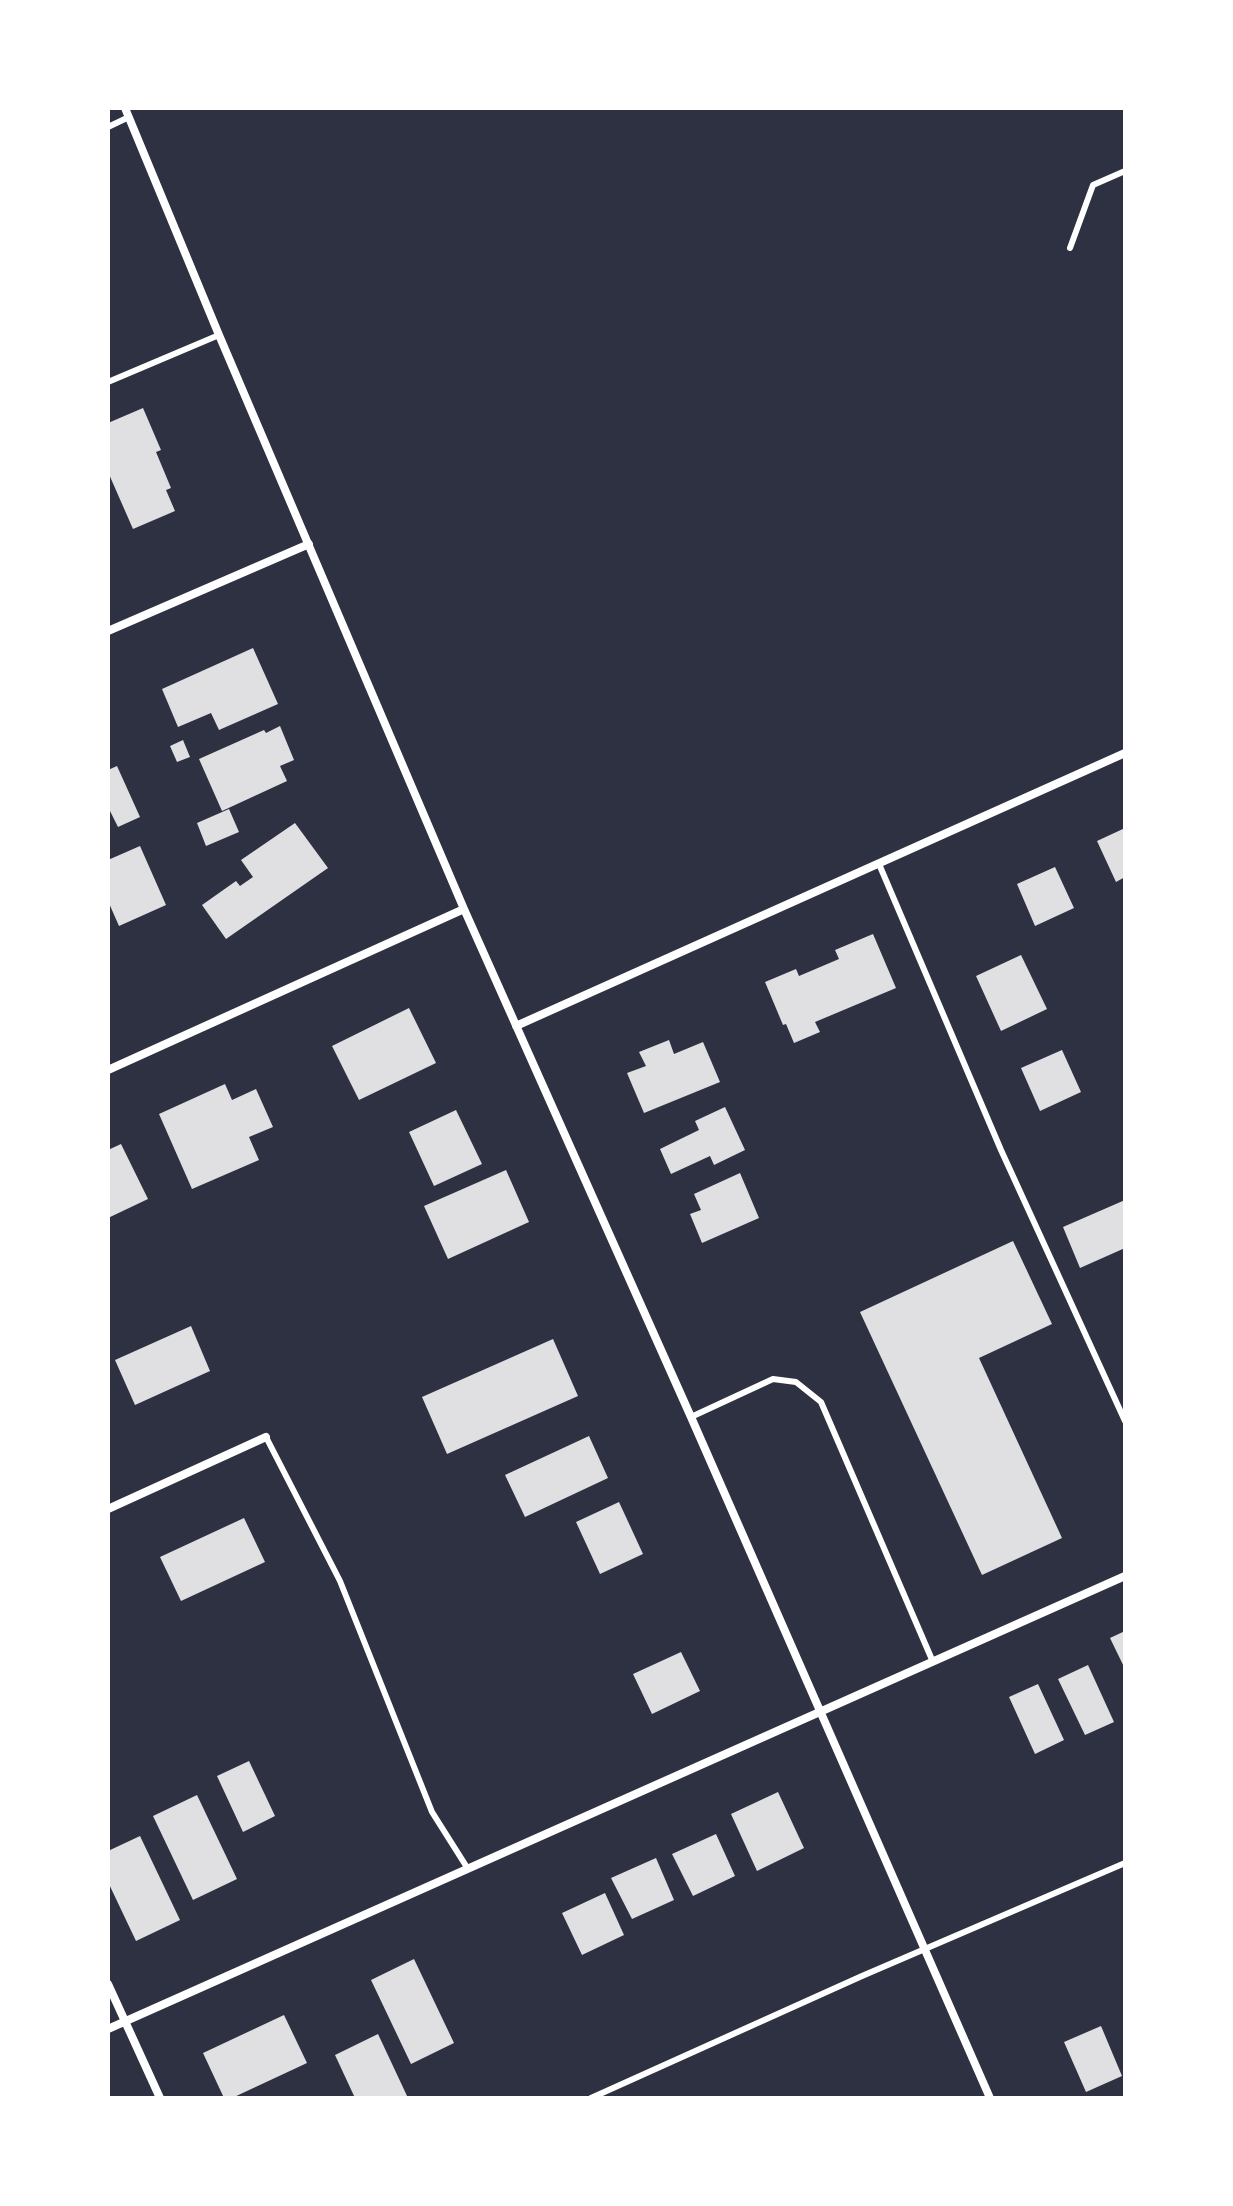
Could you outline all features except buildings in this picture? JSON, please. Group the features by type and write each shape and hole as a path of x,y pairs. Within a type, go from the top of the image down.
{"street":[{"path":"127,112 464,909 990,2098"},
{"path":"108,631 309,544"},
{"path":"516,1026 1125,753"},
{"path":"108,1070 464,909"},
{"path":"108,1509 266,1437"},
{"path":"108,2029 1125,1576"},
{"path":"108,1984 160,2098"}],"lane":[{"path":"108,127 127,112"},
{"path":"1070,248 1093,185 1125,171"},
{"path":"108,382 219,335"},
{"path":"879,864 1001,1150 1125,1421"},
{"path":"691,1417 773,1379 796,1382 821,1402 933,1662"},
{"path":"266,1437 340,1581 432,1812 468,1869"},
{"path":"591,2098 1125,1863"}]}
